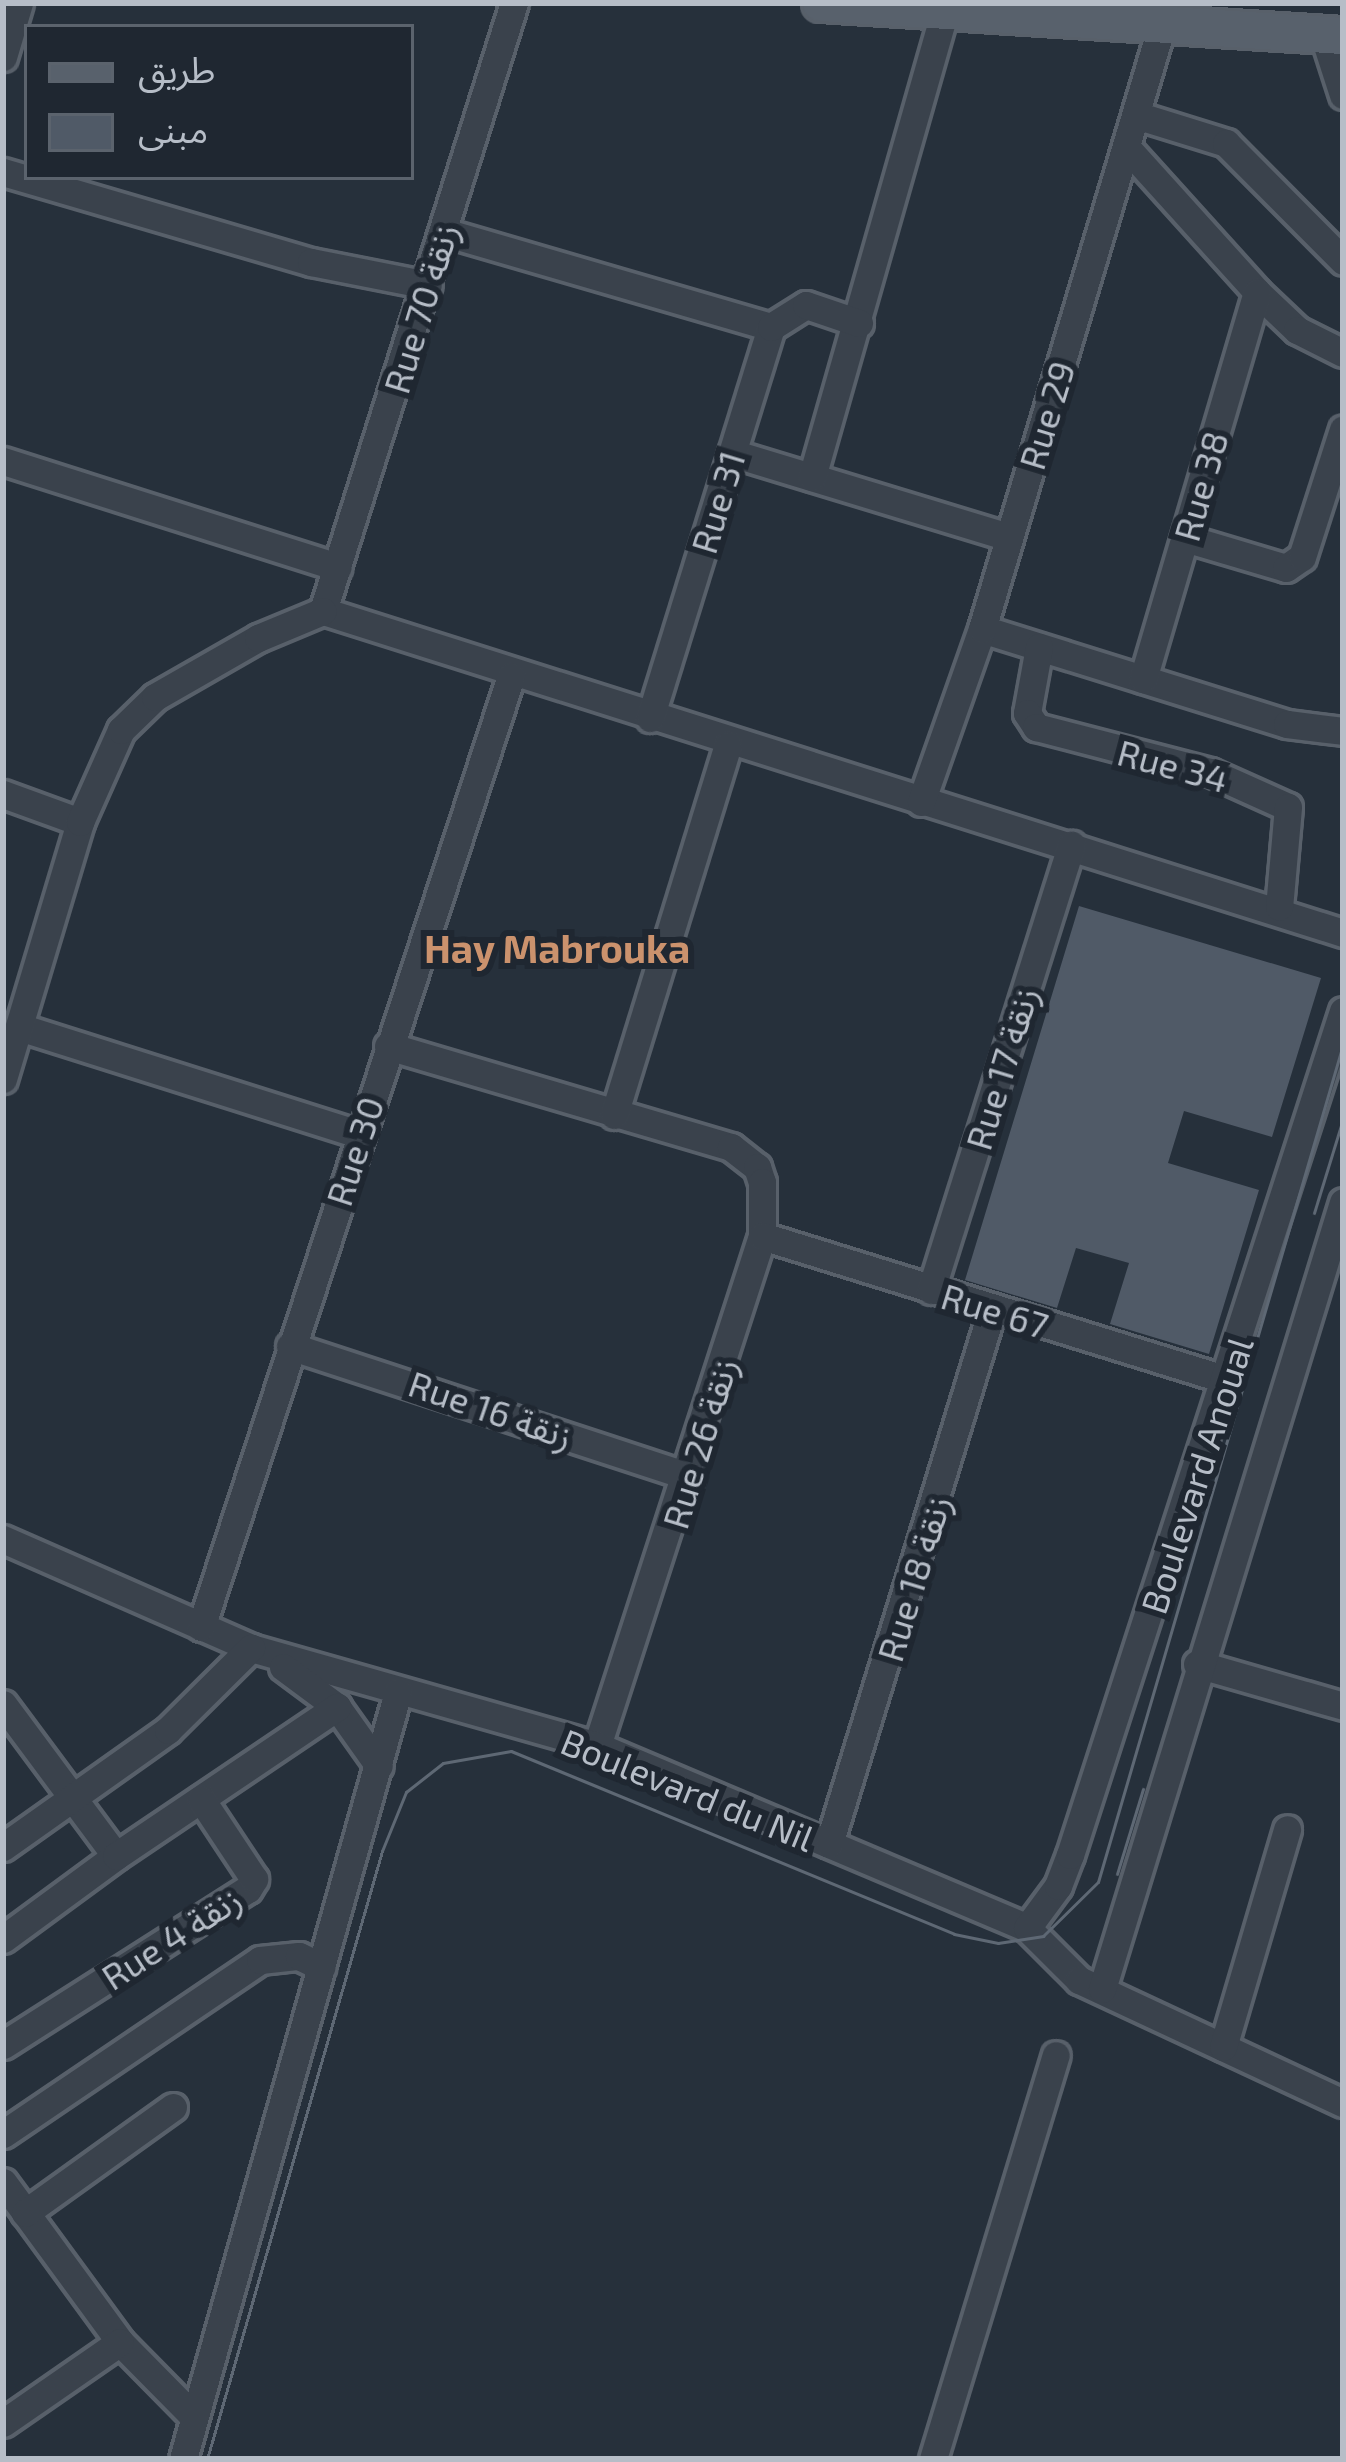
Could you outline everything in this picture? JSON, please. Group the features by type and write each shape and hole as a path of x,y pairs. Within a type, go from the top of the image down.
{"main road":[{"path":"821,3 1162,25 1330,25"}],"street":[{"path":"3,57 19,3"},
{"name":"Rue 70 زنقة","path":"323,611 514,3"},
{"path":"812,477 945,11"},
{"name":"Rue 29","path":"921,802 982,629 1139,116 1162,25"},
{"path":"1330,25 1343,95"},
{"path":"1139,116 1226,143 1343,260"},
{"path":"1128,149 1297,330 1343,353"},
{"path":"30,180 311,262 428,285"},
{"path":"444,232 771,327 806,305 859,323"},
{"name":"Rue 38","path":"1143,679 1257,292"},
{"name":"Rue 31","path":"650,718 771,327"},
{"path":"1185,538 1286,568 1302,557 1342,429"},
{"path":"732,453 1008,537"},
{"path":"3,461 338,567"},
{"path":"3,1078 80,822 106,756 138,710 258,638 323,611 728,745 1279,908 1343,933"},
{"name":"Rue 34","path":"982,629 1287,724 1343,731"},
{"name":"Rue 34","path":"1039,647 1027,713 1036,728 1210,772 1288,807 1279,908"},
{"name":"Rue 30","path":"201,1627 511,676"},
{"path":"388,1046 614,1115 728,745"},
{"path":"3,794 80,822"},
{"name":"Rue 17 زنقة","path":"931,1290 1071,845"},
{"name":"Boulevard Anoual","path":"1027,1928 1064,1870 1228,1380 1343,1011"},
{"path":"19,1028 358,1134"},
{"name":"Rue 26 زنقة","path":"597,1746 690,1478 762,1236 757,1167 731,1147 614,1115"},
{"name":"Boulevard Anoual","path":"1102,1989 1197,1664 1343,1202"},
{"name":"Rue 67","path":"762,1236 1228,1380"},
{"name":"Rue 18 زنقة","path":"829,1844 992,1310"},
{"name":"Rue 16 زنقة","path":"290,1346 690,1478"},
{"name":"Boulevard du Nil","path":"3,1539 251,1648 597,1746 1027,1928 1079,1980 1343,2103"},
{"path":"3,1847 168,1730 251,1648 337,1707 379,1766"},
{"path":"1197,1664 1341,1699"},
{"path":"183,2459 398,1692"},
{"path":"3,1704 116,1856"},
{"path":"3,1939 116,1856 337,1707"},
{"name":"Rue 4 زنقة","path":"3,2044 248,1889 254,1880 201,1799"},
{"path":"1223,2047 1287,1829"},
{"path":"3,2134 260,1960 299,1956 322,1967"},
{"path":"933,2459 1056,2055"},
{"path":"25,2213 173,2107"},
{"path":"3,2182 120,2342 194,2417"},
{"path":"3,2423 120,2342"}],"building":[{"path":"1079,906 1321,978 1272,1137 1184,1111 1168,1163 1259,1190 1209,1354 1110,1324 1129,1263 1076,1248 1057,1308 965,1280"}],"tram line":[{"path":"207,2459 382,1851 406,1792 443,1763 511,1751 954,1934 998,1943 1043,1936 1098,1882 1343,1044"},
{"path":"1314,1213 1343,1119"},
{"path":"1117,1874 1143,1789"}],"district":[{"name":"Hay Mabrouka","path":"557,948"}]}
